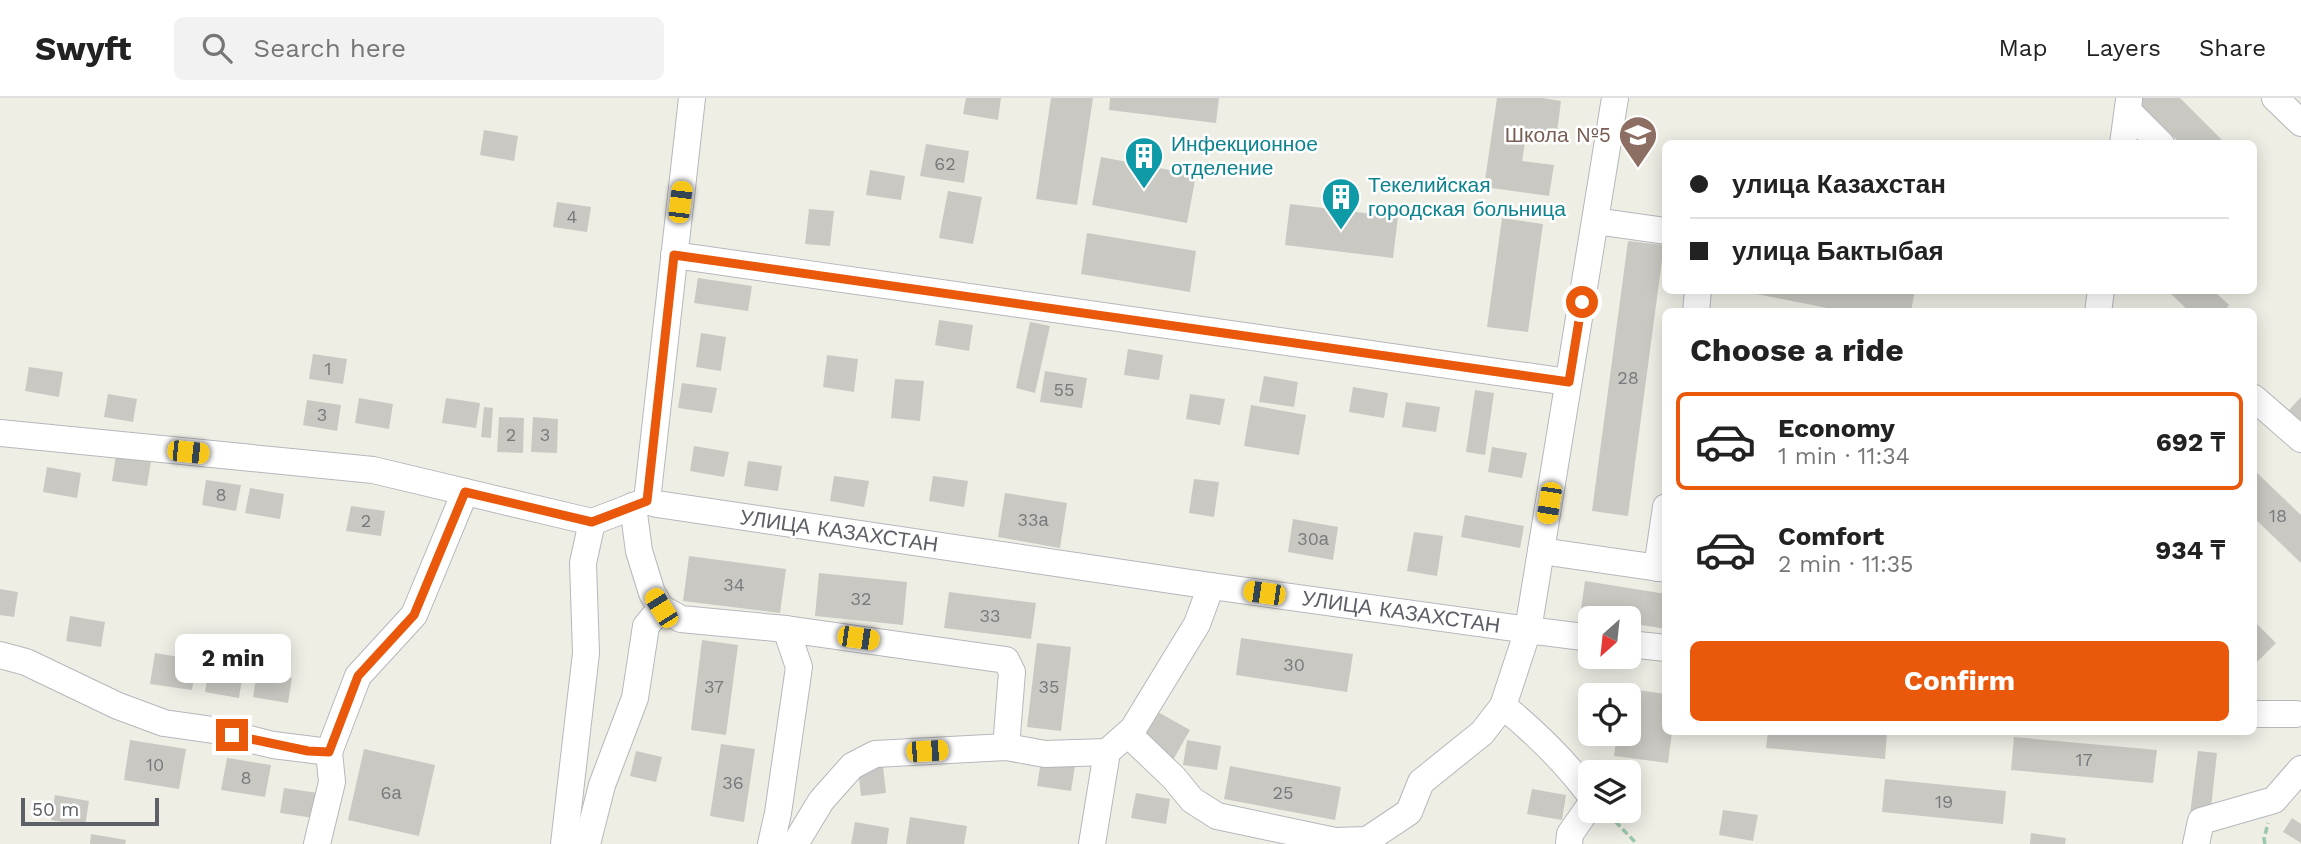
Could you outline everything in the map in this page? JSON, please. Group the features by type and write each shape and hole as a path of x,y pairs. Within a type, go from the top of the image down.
{"street":[{"path":"692,98 639,551 652,593 661,608 681,619 786,629 1006,660 1012,672 1006,747"},
{"name":"УЛИЦА КАЗАХСТАН","path":"646,504 1528,630 1615,98"},
{"path":"2275,98 2301,123"},
{"path":"2128,105 2155,140"},
{"path":"2124,140 2128,105"},
{"path":"1595,221 1662,230"},
{"path":"674,255 1569,382"},
{"path":"2257,401 2301,439"},
{"path":"0,433 373,470 592,522 646,504"},
{"path":"317,844 331,782 329,752 358,676 414,615 465,492"},
{"path":"564,844 586,653 583,563 592,522"},
{"path":"1541,551 1661,568"},
{"path":"795,844 821,800 852,766 875,754 1006,747 1045,754 1107,752 1133,729 1197,624 1211,586"},
{"path":"587,844 602,785 635,698 646,626 661,608"},
{"path":"771,844 799,667 786,629"},
{"path":"1128,734 1174,778 1192,800 1217,816 1335,841 1367,840 1409,812 1421,782 1482,733 1503,706 1528,630 1578,636"},
{"path":"1642,645 1662,647"},
{"path":"0,655 26,662 118,706 164,723 213,730 308,751 329,752"},
{"path":"1503,706 1537,734 1578,778"},
{"path":"2257,714 2299,713"},
{"path":"1092,844 1107,752"},
{"path":"2196,844 2201,821 2274,800 2301,769"},
{"path":"1569,844 1570,834 1578,823"}],"path":[{"path":"1617,823 1637,844"}],"building":[{"path":"966,98 1001,98 998,120 963,114"},
{"path":"1051,98 1093,98 1077,205 1036,199"},
{"name":"Инфекционное отделение","path":"1110,98 1219,98 1216,123 1109,110"},
{"path":"1497,98 1543,98 1561,101 1557,133 1527,129 1522,161 1554,165 1549,196 1484,187"},
{"path":"2142,98 2180,98 2222,140 2177,140 2138,102"},
{"path":"484,130 518,136 514,161 480,155"},
{"path":"926,144 969,151 964,183 920,176"},
{"name":"Инфекционное отделение","path":"1101,157 1196,175 1187,223 1092,205"},
{"path":"870,170 905,176 901,200 866,195"},
{"path":"948,191 982,197 973,244 939,238"},
{"path":"557,202 591,207 587,232 553,227"},
{"name":"Текелийская городская больница","path":"1290,204 1398,217 1393,258 1285,245"},
{"path":"809,209 834,211 830,246 805,244"},
{"path":"1502,218 1543,224 1528,332 1487,327"},
{"path":"1087,233 1196,251 1190,292 1081,274"},
{"path":"1628,241 1662,245 1628,516 1592,511"},
{"path":"698,278 752,286 748,311 694,303"},
{"path":"1756,294 1914,294 1912,308 1827,308"},
{"path":"2171,294 2217,294 2229,305 2226,308 2186,308"},
{"path":"939,320 973,325 969,351 935,345"},
{"path":"1030,322 1050,326 1035,393 1016,388"},
{"path":"701,333 726,337 721,371 696,367"},
{"path":"1128,349 1163,355 1159,380 1124,375"},
{"path":"313,354 347,359 343,384 309,379"},
{"path":"827,355 858,359 854,392 823,387"},
{"path":"29,367 63,372 59,397 25,391"},
{"path":"1045,371 1087,378 1082,408 1040,402"},
{"path":"1264,376 1298,382 1294,407 1259,402"},
{"path":"895,379 924,381 920,421 891,418"},
{"path":"682,383 717,388 712,413 678,408"},
{"path":"1353,387 1388,393 1384,418 1349,412"},
{"path":"1475,390 1494,393 1485,455 1466,452"},
{"path":"108,394 137,399 133,422 104,417"},
{"path":"1190,394 1225,399 1220,425 1186,419"},
{"path":"2301,397 2301,421 2289,410"},
{"path":"359,398 393,404 389,429 355,423"},
{"path":"446,398 480,403 476,428 442,423"},
{"path":"307,400 341,405 337,431 303,425"},
{"path":"1406,402 1440,407 1436,432 1402,427"},
{"path":"1251,405 1306,415 1299,455 1244,446"},
{"path":"484,407 493,408 491,438 481,437"},
{"path":"499,417 524,418 523,453 497,452"},
{"path":"533,417 558,419 557,453 531,452"},
{"path":"694,446 729,452 724,477 690,471"},
{"path":"1492,447 1527,453 1522,478 1488,472"},
{"path":"116,455 151,461 147,486 112,481"},
{"path":"748,461 782,466 778,491 744,486"},
{"path":"47,467 81,473 77,498 43,492"},
{"path":"2257,473 2301,515 2301,563 2257,521"},
{"path":"834,476 869,481 864,507 830,501"},
{"path":"933,476 968,481 964,507 929,501"},
{"path":"1194,479 1219,482 1214,517 1189,513"},
{"path":"206,480 241,485 236,511 202,505"},
{"path":"250,488 284,494 280,519 245,513"},
{"path":"1005,493 1067,503 1060,548 998,537"},
{"path":"351,506 385,511 381,536 346,531"},
{"path":"1465,515 1524,526 1520,548 1461,537"},
{"path":"1293,519 1338,527 1333,560 1288,552"},
{"path":"1414,532 1443,536 1437,576 1407,571"},
{"path":"689,556 786,569 780,613 683,601"},
{"path":"819,573 907,582 903,625 815,616"},
{"path":"1585,581 1662,593 1662,628 1642,625 1642,606 1581,606"},
{"path":"0,589 18,592 14,617 0,615"},
{"path":"949,592 1036,603 1031,639 944,628"},
{"path":"70,616 105,622 101,647 66,641"},
{"path":"2257,624 2276,643 2257,662"},
{"path":"1241,638 1353,654 1347,692 1236,675"},
{"path":"702,640 738,645 726,735 691,730"},
{"path":"1037,643 1071,647 1061,731 1027,727"},
{"path":"155,653 197,660 192,690 150,684"},
{"path":"209,667 243,672 239,698 205,692"},
{"path":"257,672 292,678 288,703 253,697"},
{"path":"1641,691 1662,693 1662,735 1672,735 1668,763 1614,756 1615,746 1641,746"},
{"path":"1156,711 1190,730 1173,760 1140,742"},
{"path":"1768,735 1887,735 1885,759 1766,748"},
{"path":"2014,737 2157,750 2153,783 2011,770"},
{"path":"130,740 186,749 179,789 124,780"},
{"path":"1187,740 1221,746 1217,770 1183,765"},
{"path":"721,744 755,749 744,822 710,816"},
{"path":"364,749 435,765 419,836 348,820"},
{"path":"636,751 662,757 656,782 630,776"},
{"path":"2198,751 2217,753 2210,817 2190,814"},
{"path":"227,758 271,765 265,797 221,790"},
{"path":"1041,761 1075,766 1071,791 1037,786"},
{"path":"883,766 886,793 861,796 858,769"},
{"path":"1230,766 1341,787 1335,820 1224,799"},
{"path":"1885,779 2006,791 2003,824 1882,812"},
{"path":"284,788 318,793 314,818 280,813"},
{"path":"1532,789 1566,795 1562,820 1527,814"},
{"path":"1136,793 1170,799 1166,824 1131,818"},
{"path":"55,795 89,801 85,826 51,820"},
{"path":"1723,810 1758,815 1753,841 1719,835"},
{"path":"910,817 967,826 964,844 906,844"},
{"path":"2292,818 2301,824 2301,843 2283,832"},
{"path":"855,822 889,828 887,844 851,844"},
{"path":"2031,833 2066,838 2065,844 2030,844"},
{"path":"91,834 126,840 125,844 90,844"}],"place":[{"name":"Школа №5","path":"1638,169"},
{"name":"Инфекционное отделение","path":"1144,190"},
{"name":"Текелийская городская больница","path":"1341,231"}],"route":[{"path":"232,735 273,745 329,752 358,676 414,615 465,492 592,522 647,501 674,255 1569,382 1582,302"}]}
